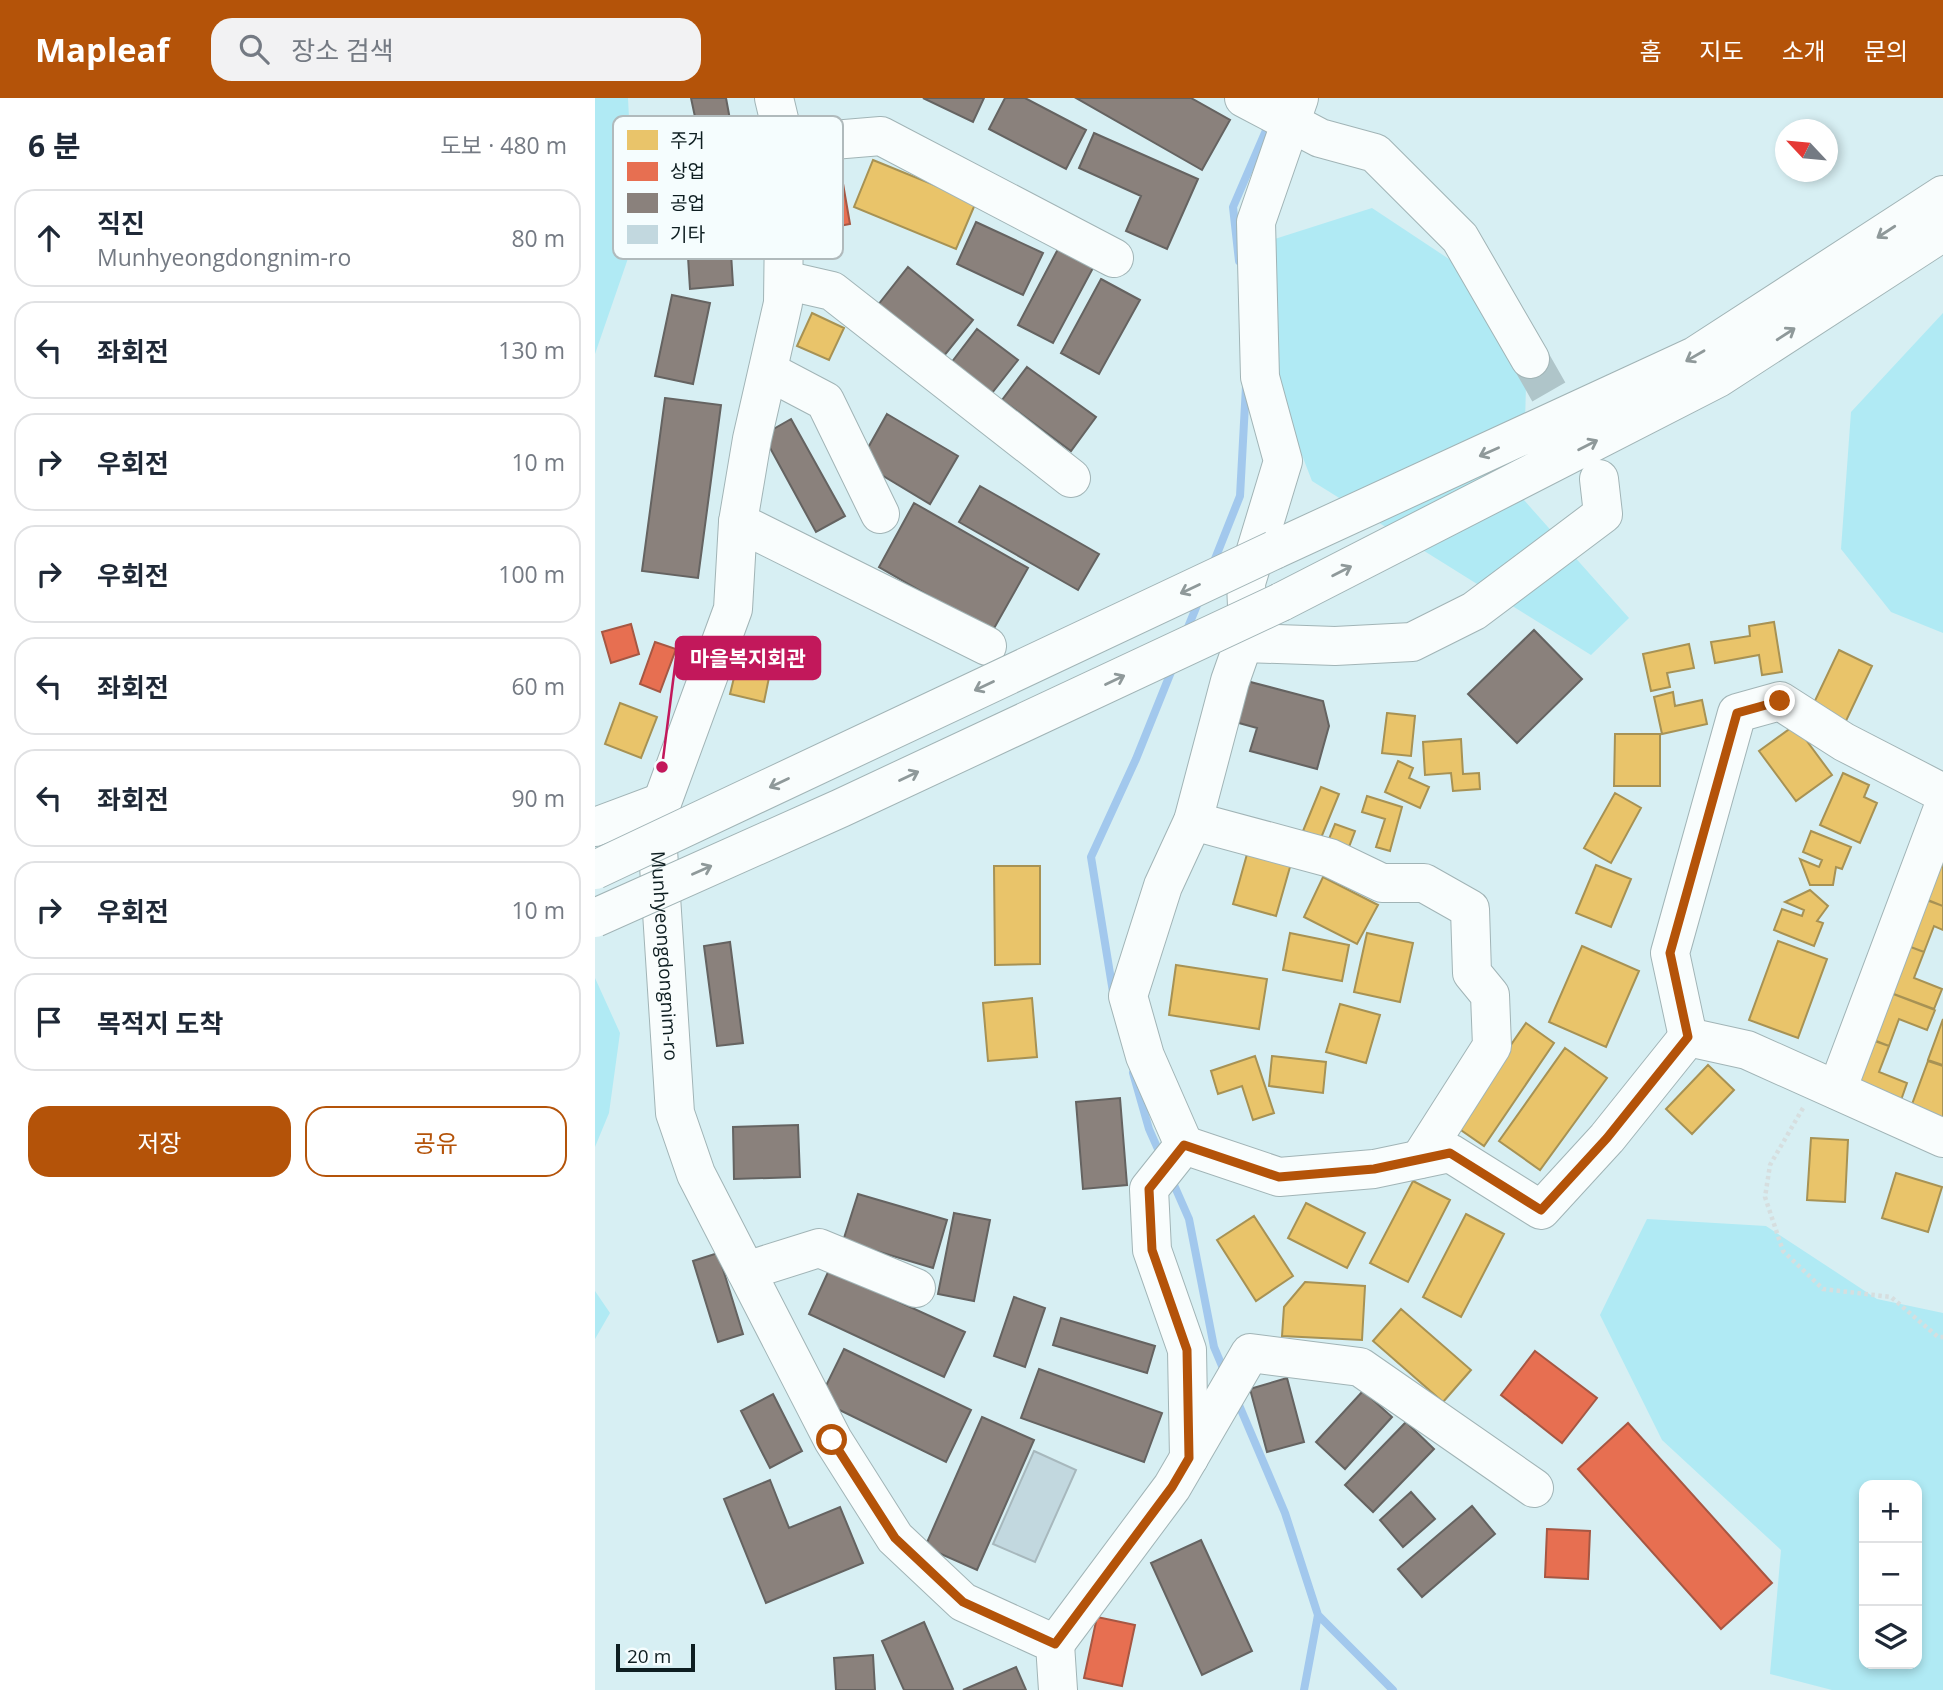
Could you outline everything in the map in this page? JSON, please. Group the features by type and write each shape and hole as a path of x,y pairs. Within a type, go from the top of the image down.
{"main road":[{"name":"Munhyeongdongnim-ro","path":"774,98 778,116"},
{"path":"1181,1149 1145,1056 1128,996 1163,886 1193,821 1248,629 1246,583 1283,461 1260,377 1256,222 1272,106 1320,138 1375,153 1460,238 1530,359"},
{"path":"843,139 881,136 1114,258"},
{"path":"595,870 1274,550 1695,356 1943,195"},
{"path":"595,918 841,808 1281,602 1718,378 1943,232"},
{"name":"Munhyeongdongnim-ro","path":"784,259 783,303 738,522 733,609 656,820 675,1113 696,1174 832,1440 895,1538 963,1602 1055,1644"},
{"path":"784,280 832,291 1072,478"},
{"path":"768,371 825,401 880,514"},
{"path":"1244,643 1335,646 1412,642 1474,611 1603,514 1599,480"},
{"path":"738,522 987,646"},
{"path":"1688,1037 1670,953 1737,713 1780,701 1844,742 1943,793"},
{"path":"595,827 662,802"},
{"path":"1828,1086 1943,808"},
{"path":"1193,821 1330,858 1382,883 1424,883 1470,909 1472,973 1490,995 1492,1046 1420,1159"},
{"path":"1181,1149 1279,1177 1374,1169 1450,1153 1541,1210 1607,1138 1688,1037"},
{"path":"1688,1037 1747,1050 1943,1138"},
{"path":"1181,1149 1149,1189 1152,1250 1187,1350 1189,1458"},
{"path":"746,1271 819,1248 916,1288"},
{"path":"1058,1690 1055,1644 1172,1487 1250,1353 1360,1367 1534,1488"}],"path":[{"path":"1828,1086 1770,1165 1765,1197 1783,1251 1823,1289 1891,1297 1938,1337 1943,1337"}],"shaded area":[{"path":"595,98 628,98 629,116 613,116 613,259 628,259 595,354"},
{"path":"1372,208 1455,263 1526,385 1523,499 1629,618 1591,655 1312,481 1276,388 1259,244"},
{"path":"1943,313 1943,633 1891,612 1841,549 1851,412"},
{"path":"595,978 620,1033 609,1113 595,1147"},
{"path":"1647,1219 1766,1226 1877,1299 1943,1313 1943,1690 1832,1690 1770,1674 1781,1550 1662,1440 1600,1315"},
{"path":"595,1291 610,1313 595,1339"}],"building: 주거":[{"path":"873,160 976,202 956,249 854,207"},
{"path":"812,313 844,328 829,360 797,346"},
{"path":"1774,622 1782,672 1762,675 1759,655 1715,663 1711,642 1750,636 1749,626"},
{"path":"1689,644 1694,668 1667,673 1670,687 1651,691 1643,654"},
{"path":"742,645 774,653 764,702 730,694"},
{"path":"1839,650 1872,666 1845,723 1812,707"},
{"path":"1673,692 1675,706 1702,700 1707,724 1662,734 1654,697"},
{"path":"620,703 657,717 641,758 605,744"},
{"path":"1387,713 1415,716 1411,756 1382,753"},
{"path":"1795,725 1832,775 1796,801 1759,751"},
{"path":"1615,734 1660,734 1660,786 1614,786"},
{"path":"1461,739 1463,774 1479,773 1480,789 1453,791 1451,773 1425,775 1423,742"},
{"path":"1398,761 1413,768 1409,778 1429,787 1420,808 1385,792"},
{"path":"1843,773 1869,785 1864,797 1877,803 1860,843 1820,825"},
{"path":"1321,787 1339,794 1321,838 1303,831"},
{"path":"1615,793 1641,808 1611,863 1584,848"},
{"path":"1367,796 1402,807 1390,851 1376,847 1385,819 1362,812"},
{"path":"1335,824 1355,831 1349,847 1329,839"},
{"path":"1811,831 1851,847 1842,869 1836,867 1833,885 1810,885 1800,859 1819,867 1822,860 1803,852"},
{"path":"1249,847 1292,860 1276,916 1233,904"},
{"path":"1943,852 1943,906 1918,896"},
{"path":"1596,865 1631,879 1611,927 1576,913"},
{"path":"994,866 1040,866 1040,964 995,965"},
{"path":"1323,877 1378,905 1357,944 1304,917"},
{"path":"1810,890 1828,906 1817,921 1823,923 1814,946 1774,930 1782,909 1802,916 1804,910 1785,902"},
{"path":"1918,897 1943,906 1943,930 1934,926 1924,952 1900,943"},
{"path":"1290,933 1349,945 1342,981 1283,970"},
{"path":"1367,933 1413,943 1400,1002 1354,992"},
{"path":"1778,941 1827,959 1798,1038 1749,1020"},
{"path":"1900,943 1924,952 1914,978 1942,989 1934,1009 1883,990"},
{"path":"1582,946 1639,971 1606,1047 1549,1022"},
{"path":"1176,965 1267,979 1259,1029 1169,1015"},
{"path":"1883,990 1935,1010 1927,1030 1899,1019 1889,1046 1866,1037"},
{"path":"1032,998 1037,1057 988,1061 983,1003"},
{"path":"1340,1004 1380,1015 1366,1063 1326,1052"},
{"path":"1943,1019 1943,1065 1928,1060"},
{"path":"1526,1023 1554,1043 1484,1146 1455,1126"},
{"path":"1866,1038 1889,1046 1879,1072 1907,1083 1900,1103 1848,1084"},
{"path":"1565,1048 1607,1078 1540,1170 1499,1141"},
{"path":"1255,1056 1274,1113 1253,1120 1242,1086 1218,1094 1211,1071"},
{"path":"1272,1056 1326,1062 1323,1093 1269,1086"},
{"path":"1928,1061 1943,1066 1943,1119 1911,1107"},
{"path":"1708,1065 1734,1090 1692,1134 1666,1109"},
{"path":"1811,1138 1848,1140 1845,1202 1807,1200"},
{"path":"1896,1173 1942,1187 1928,1232 1882,1218"},
{"path":"1413,1181 1450,1200 1408,1282 1370,1263"},
{"path":"1306,1203 1365,1233 1347,1268 1288,1238"},
{"path":"1466,1214 1504,1234 1461,1317 1423,1297"},
{"path":"1254,1216 1293,1276 1256,1301 1217,1240"},
{"path":"1305,1282 1365,1286 1362,1340 1282,1336 1284,1307"},
{"path":"1401,1309 1471,1370 1443,1402 1373,1341"}],"building: 상업":[{"path":"843,184 850,224 843,225"},
{"path":"631,624 639,654 611,663 602,632"},
{"path":"655,642 676,649 660,692 640,684"},
{"path":"1535,1351 1597,1398 1562,1443 1501,1395"},
{"path":"1628,1423 1772,1583 1721,1629 1578,1469"},
{"path":"1547,1529 1590,1531 1588,1579 1545,1577"},
{"path":"1097,1617 1135,1625 1122,1686 1084,1678"}],"building: 공업":[{"path":"691,98 726,98 729,116 695,116"},
{"path":"923,98 984,98 973,122"},
{"path":"1005,98 1025,98 1086,130 1066,169 989,129"},
{"path":"1076,98 1191,98 1230,120 1202,170"},
{"path":"1094,133 1198,179 1167,249 1126,231 1141,196 1079,168"},
{"path":"976,222 1043,253 1023,295 957,264"},
{"path":"1058,249 1093,268 1053,343 1018,325"},
{"path":"688,259 731,259 733,285 690,289"},
{"path":"908,267 973,320 939,362 874,310"},
{"path":"1101,279 1140,300 1099,374 1061,353"},
{"path":"672,295 710,303 693,384 655,376"},
{"path":"977,329 1018,360 988,398 948,367"},
{"path":"1027,367 1096,417 1071,451 1002,400"},
{"path":"665,398 721,405 698,578 642,571"},
{"path":"887,414 958,456 930,504 860,462"},
{"path":"791,419 845,516 816,532 763,435"},
{"path":"980,486 1099,554 1078,590 959,522"},
{"path":"914,503 1028,568 992,632 879,567"},
{"path":"1534,630 1582,679 1517,743 1468,694"},
{"path":"1239,679 1323,701 1329,726 1317,769 1250,751 1257,728 1228,720"},
{"path":"730,942 743,1043 717,1046 704,946"},
{"path":"1120,1098 1127,1185 1083,1189 1076,1102"},
{"path":"798,1125 800,1177 734,1179 733,1127"},
{"path":"858,1194 947,1220 933,1268 843,1241"},
{"path":"954,1213 990,1220 974,1301 938,1294"},
{"path":"718,1253 743,1334 718,1342 693,1261"},
{"path":"829,1270 965,1332 944,1377 809,1314"},
{"path":"1014,1297 1045,1308 1025,1367 994,1356"},
{"path":"1061,1318 1155,1346 1147,1373 1053,1345"},
{"path":"844,1349 971,1410 946,1462 819,1400"},
{"path":"1039,1369 1162,1413 1144,1462 1021,1418"},
{"path":"1287,1378 1304,1442 1267,1452 1250,1389"},
{"path":"1363,1391 1392,1417 1345,1469 1316,1442"},
{"path":"773,1394 802,1451 770,1468 741,1411"},
{"path":"982,1417 1034,1440 977,1570 925,1547"},
{"path":"1406,1422 1434,1449 1373,1512 1345,1485"},
{"path":"770,1480 789,1528 840,1507 863,1563 766,1603 724,1499"},
{"path":"1411,1492 1435,1519 1403,1547 1380,1520"},
{"path":"1472,1506 1495,1534 1422,1597 1398,1569"},
{"path":"1201,1540 1252,1651 1202,1675 1151,1563"},
{"path":"924,1622 953,1689 951,1690 904,1690 882,1641"},
{"path":"873,1655 875,1690 836,1690 834,1658"},
{"path":"1016,1667 1026,1690 963,1690"}],"building: 기타":[{"path":"1034,1451 1076,1470 1035,1562 993,1544"}],"waterway":[{"path":"1239,261 1233,207 1270,121"},
{"path":"1213,564 1240,496 1246,386"},
{"path":"1186,632 1200,598"},
{"path":"1113,992 1091,857 1136,759 1173,667"},
{"path":"1133,1073 1149,1129 1161,1156"},
{"path":"1171,1178 1189,1219 1214,1347 1225,1373"},
{"path":"1236,1398 1285,1513 1318,1615 1304,1690"},
{"path":"1318,1615 1393,1690"}],"tunnel":[{"path":"1530,359 1579,445"}],"place":[{"name":"마을복지회관","path":"662,767"}],"route":[{"path":"832,1440 895,1538 963,1602 1055,1644 1172,1487 1189,1458 1187,1350 1152,1250 1149,1189 1184,1145 1279,1177 1374,1169 1450,1153 1541,1210 1607,1138 1688,1037 1670,953 1695,855 1737,713 1780,701"}]}
